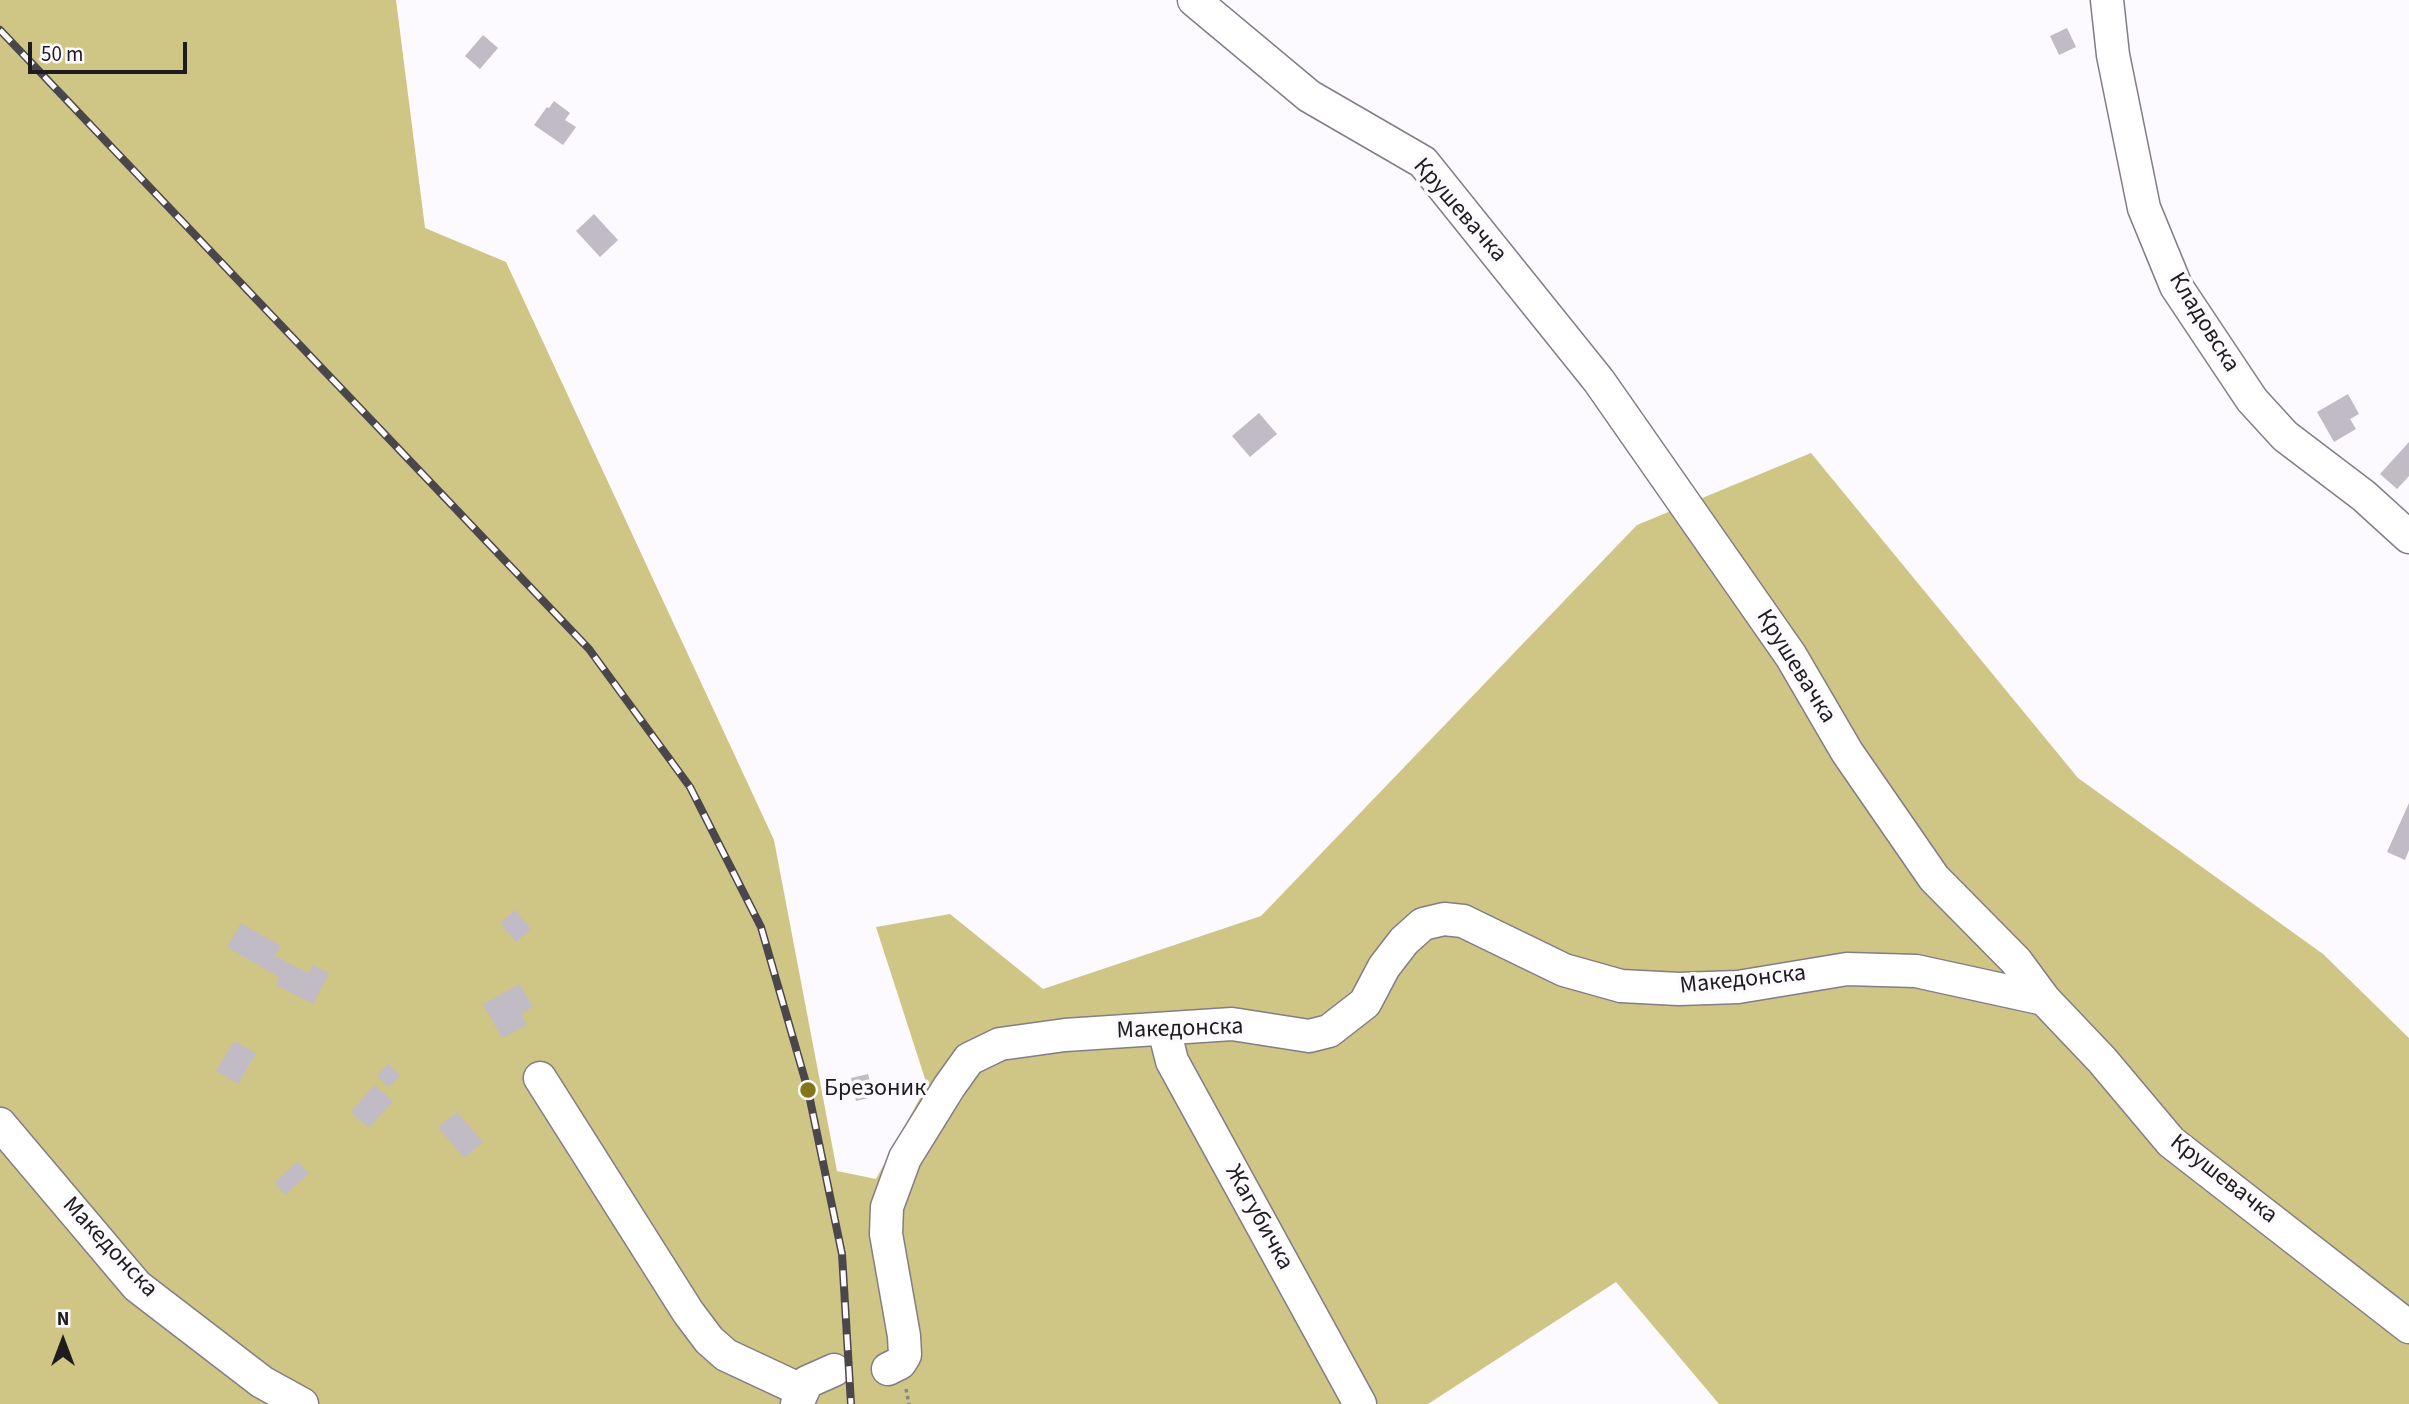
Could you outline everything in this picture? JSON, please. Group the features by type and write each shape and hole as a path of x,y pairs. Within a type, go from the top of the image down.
{"street":[{"name":"Крушевачка","path":"1194,0 1309,96 1423,162 1599,381 1791,656 1847,752 1934,878 2016,961 2044,999 2102,1060 2171,1142 2409,1327"},
{"name":"Кладовска","path":"2107,0 2113,55 2144,208 2176,286 2244,389 2285,436 2364,496 2409,537"},
{"name":"Македонска","path":"888,1368 901,1363 905,1355 886,1234 887,1207 905,1158 948,1087 969,1059 1000,1044 1065,1035 1232,1024 1309,1036 1329,1031 1365,1003 1384,967 1404,941 1423,924 1444,919 1463,921 1564,970 1620,986 1679,989 1738,986 1847,969 1916,971 2044,999"},
{"name":"Жагубичка","path":"1164,1029 1177,1071 1360,1404"},
{"path":"540,1078 688,1312 709,1340 726,1355 799,1397 807,1382 834,1370"},
{"name":"Македонска","path":"0,1124 137,1286 262,1382 302,1404"}],"shaded area":[{"path":"0,0 396,0 425,228 506,262 774,840 837,1171 876,1179 927,1085 876,927 950,914 1043,989 1261,916 1637,525 1811,453 2078,778 2323,954 2409,1038 2409,1404 1719,1404 1616,1282 1428,1404 0,1404"}],"building":[{"path":"2067,28 2076,47 2059,55 2050,36"},
{"path":"483,35 498,48 480,69 465,56"},
{"path":"554,101 570,113 565,120 576,127 563,145 534,125"},
{"path":"594,214 618,240 600,257 576,231"},
{"path":"2348,394 2359,414 2350,419 2356,429 2334,442 2317,412"},
{"path":"1259,413 1277,434 1250,457 1232,436"},
{"path":"2409,442 2409,476 2397,489 2380,474"},
{"path":"2409,803 2409,850 2405,860 2387,852"},
{"path":"515,910 531,929 516,942 500,923"},
{"path":"241,923 281,946 275,956 309,973 313,965 329,973 313,1004 276,985 279,977 227,947"},
{"path":"520,984 533,1007 521,1014 527,1025 502,1038 483,1004"},
{"path":"234,1041 256,1053 238,1084 216,1071"},
{"path":"388,1064 400,1075 389,1087 377,1076"},
{"path":"868,1074 874,1097 856,1101 851,1078"},
{"path":"374,1085 393,1101 369,1128 351,1112"},
{"path":"457,1112 483,1142 464,1158 438,1127"},
{"path":"297,1161 309,1173 285,1195 274,1183"}],"railway":[{"path":"0,30 589,649 690,787 761,927 808,1090 842,1254 851,1404"}],"place":[{"name":"Брезоник","path":"808,1090"}]}
